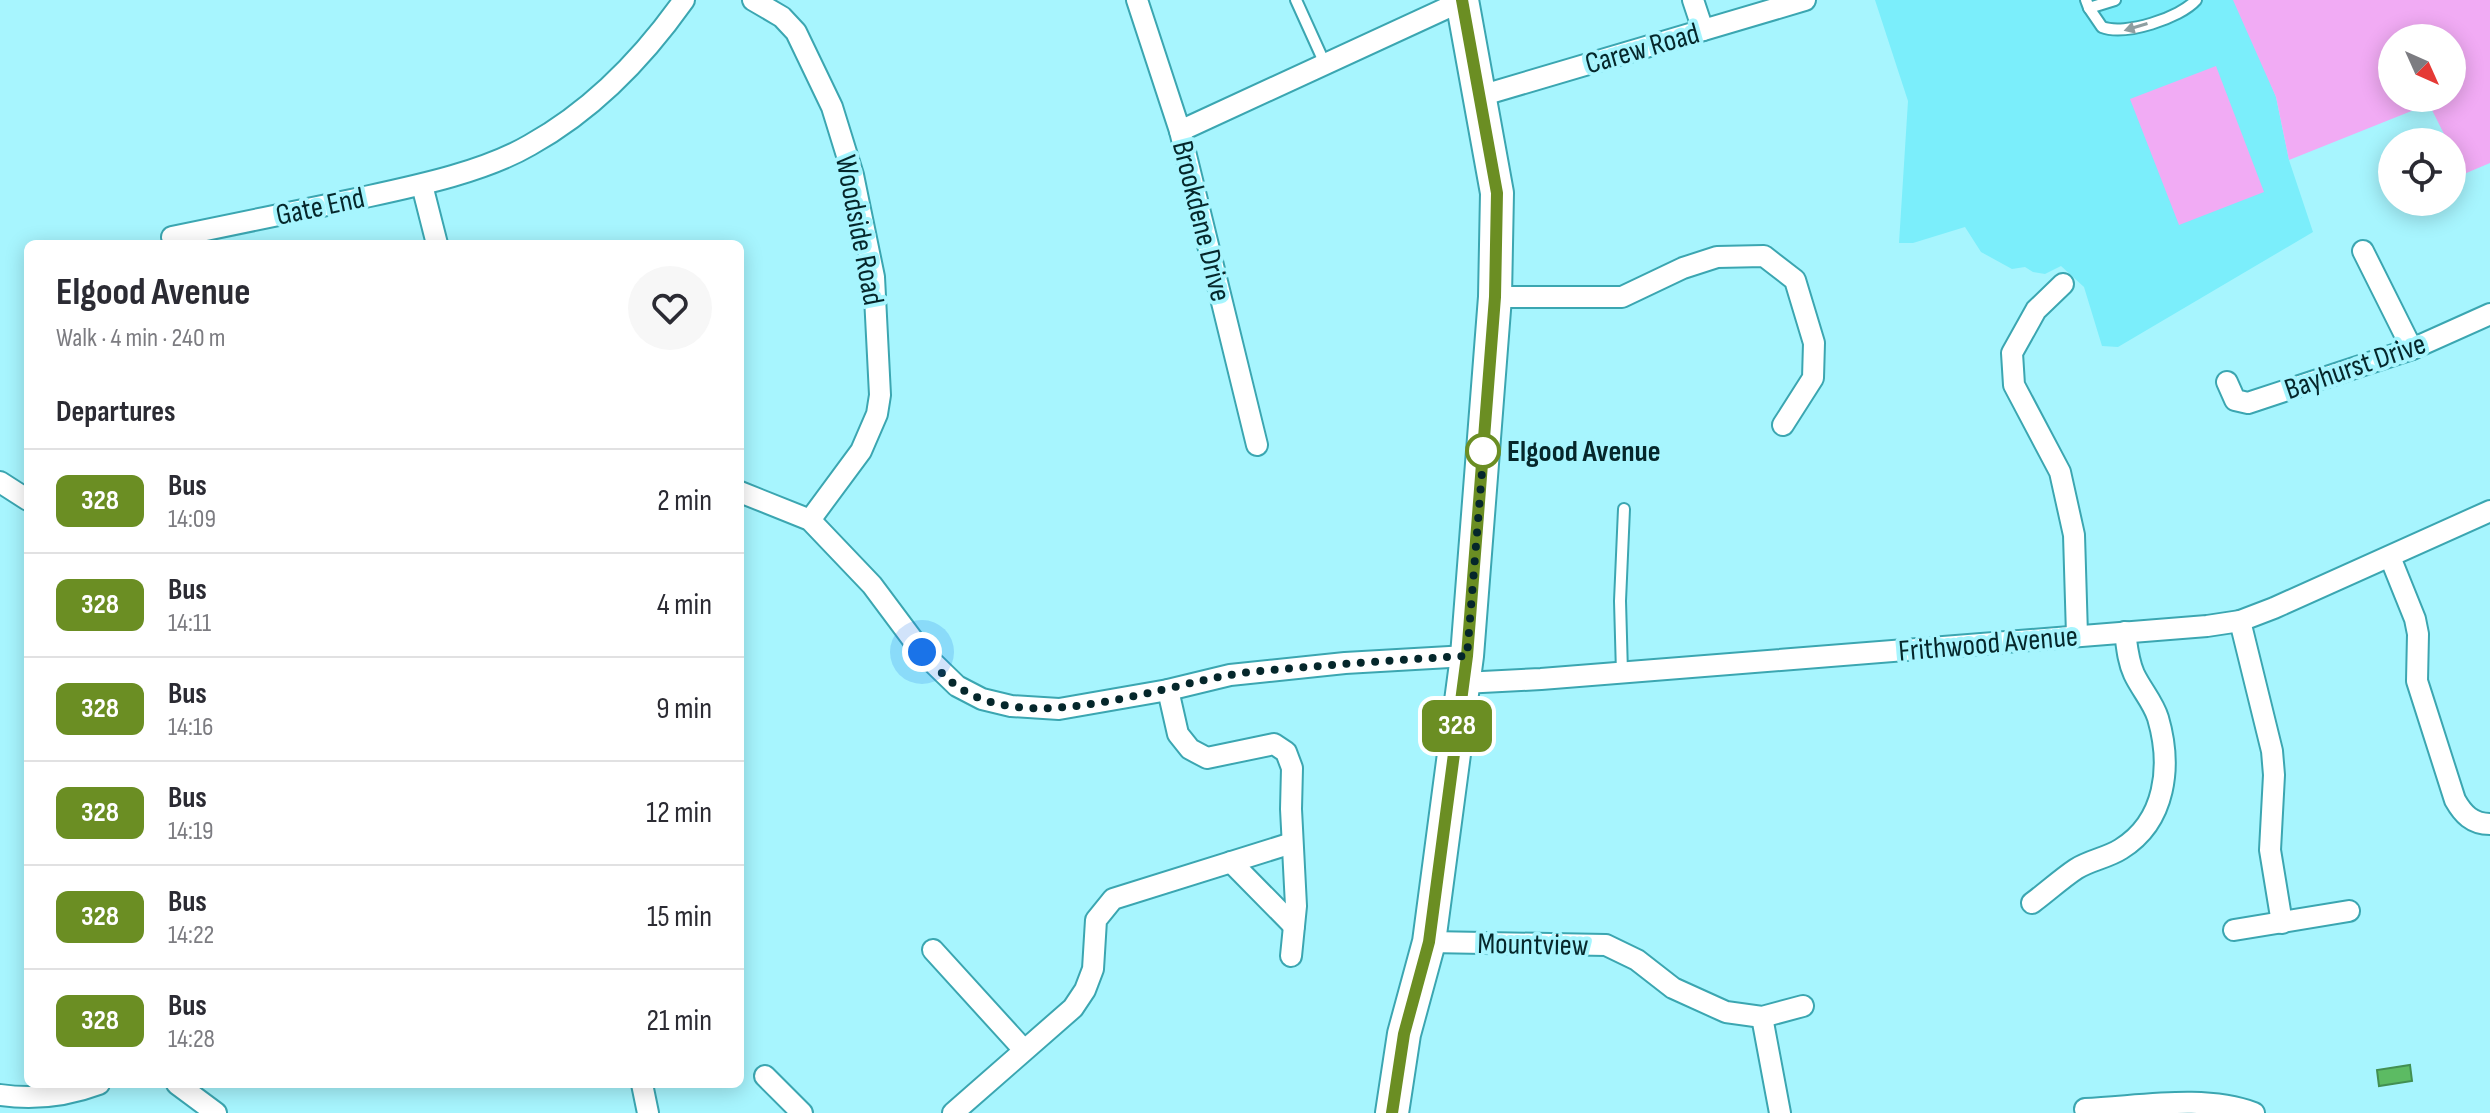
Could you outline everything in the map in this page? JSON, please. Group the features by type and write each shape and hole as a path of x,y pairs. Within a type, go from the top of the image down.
{"main road":[{"path":"1392,1113 1404,1034 1429,942 1465,669 1495,297 1497,193 1462,0"}],"street":[{"name":"Gate End","path":"172,237 422,185 528,147 588,106 624,73 684,0"},
{"name":"Woodside Road","path":"753,0 782,17 796,32 832,107 853,175 874,277 880,395 877,414 861,451 810,520"},
{"name":"Brookdene Drive","path":"1137,0 1180,131 1257,445"},
{"path":"1180,131 1462,0"},
{"path":"1693,0 1703,30"},
{"name":"Carew Road","path":"1480,96 1805,0"},
{"path":"422,185 436,240"},
{"path":"2363,251 2412,349"},
{"path":"1495,297 1622,297 1683,268 1717,257 1764,256 1795,280 1814,343 1813,378 1783,425"},
{"path":"2063,284 2036,310 2012,353 2014,385 2060,472 2074,535 2077,635"},
{"name":"Bayhurst Drive","path":"2227,382 2235,400 2248,403 2412,349 2490,314"},
{"path":"0,482 24,497"},
{"path":"744,494 810,520 872,585 922,652 957,686 982,699 1011,706 1059,709 1168,690 1230,675 1345,663 1465,669"},
{"name":"Frithwood Avenue","path":"1465,669 1622,673 2240,621 2490,511"},
{"path":"2390,557 2415,619 2418,634 2417,681 2455,800 2471,821 2490,824"},
{"path":"2240,621 2272,751 2274,775 2270,850 2282,923"},
{"path":"2032,903 2078,868 2107,857 2133,842 2157,811 2164,767 2158,718 2135,676 2125,632"},
{"path":"1168,690 1178,734 1190,749 1207,758 1274,744 1286,752 1292,768 1296,906 1291,956"},
{"path":"953,1113 1073,1008 1085,990 1093,969 1096,920 1113,899 1292,843"},
{"path":"1231,862 1294,926"},
{"path":"2234,930 2349,911"},
{"name":"Mountview","path":"1429,942 1606,945 1637,960 1673,988 1726,1012 1762,1017 1803,1006"},
{"path":"933,950 1024,1050"},
{"path":"1762,1017 1780,1113"},
{"path":"765,1076 802,1113"},
{"path":"0,1095 37,1097 61,1095 85,1088"},
{"path":"182,1088 216,1113"},
{"path":"643,1088 648,1113"},
{"path":"2085,1109 2206,1103 2254,1113"}],"lane":[{"path":"1296,0 1325,64"},
{"path":"2115,0 2088,4 2102,27 2121,31 2177,15 2196,0"},
{"path":"1622,673 1620,601 1624,509"}],"shaded area":[{"path":"1875,0 2237,0 2276,97 2289,160 2313,232 2118,347 2102,346 2084,287 2061,266 2045,274 2025,267 2012,269 1981,252 1965,227 1913,243 1899,243 1908,101"},
{"path":"2233,0 2490,0 2490,163 2466,173 2466,128 2441,128 2433,112 2466,112 2466,24 2378,24 2378,112 2409,112 2289,160 2276,97"},
{"path":"2216,66 2264,192 2179,225 2130,99"},
{"path":"2410,1065 2412,1081 2379,1086 2377,1070"}],"bus line":[{"name":"328","path":"1392,1113 1404,1034 1429,942 1467,656 1495,297 1497,193 1462,0"}],"place":[{"name":"Elgood Avenue","path":"1483,451"}],"route":[{"path":"922,652 957,686 982,699 1011,706 1059,709 1168,690 1230,675 1345,663 1467,656 1484,447 1483,451"}]}
